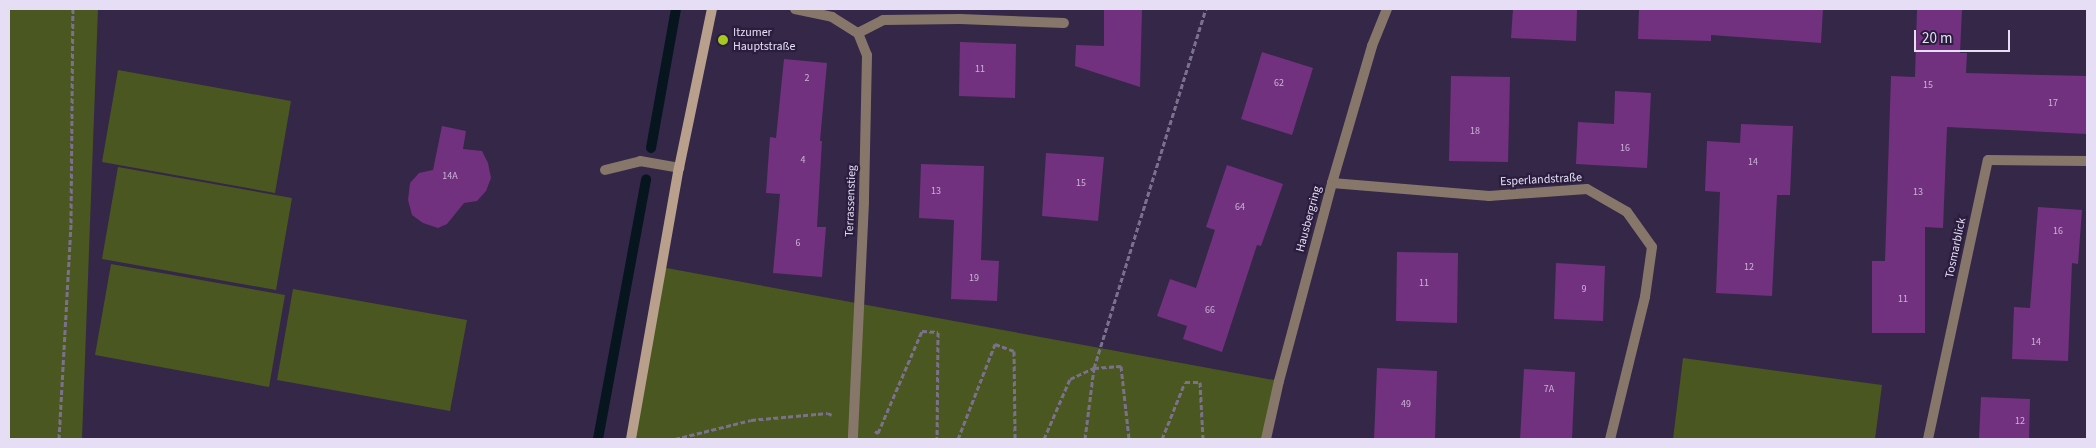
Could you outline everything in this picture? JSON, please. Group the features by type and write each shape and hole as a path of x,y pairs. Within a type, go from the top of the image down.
{"main road":[{"path":"631,439 679,168 712,9"}],"street":[{"path":"795,9 832,16 858,33 883,20 960,19 1064,23"},
{"name":"Hausbergring","path":"1266,439 1279,381 1332,183 1372,46 1388,9"},
{"name":"Terrassenstieg","path":"854,439 856,425 867,55 858,33"},
{"name":"Tosmarblick","path":"1928,439 1988,160 2087,161"},
{"path":"605,170 640,161 679,168"},
{"name":"Esperlandstraße","path":"1332,183 1489,196 1587,189 1627,212 1652,247 1645,297 1610,439"}],"path":[{"path":"59,439 71,222 73,9"},
{"path":"1085,439 1094,368 1206,9"},
{"path":"675,439 751,420 828,413 878,432 922,331 938,332 937,439"},
{"path":"958,439 995,344 1014,351 1015,439"},
{"path":"1044,439 1070,379 1094,368 1121,366 1129,439"},
{"path":"1162,439 1185,382 1200,382 1203,439"}],"green space":[{"path":"9,9 98,9 82,439 9,439"},
{"path":"118,70 291,101 275,193 102,162"},
{"path":"118,167 292,198 276,290 102,259"},
{"path":"111,264 285,295 269,387 95,355"},
{"path":"661,267 1279,381 1266,439 631,439"},
{"path":"293,289 467,320 450,411 277,380"},
{"path":"1683,358 1882,385 1875,439 1673,439"}],"building":[{"path":"1104,9 1142,9 1140,87 1075,66 1076,45 1104,46"},
{"path":"1513,9 1577,9 1576,41 1511,38"},
{"path":"1639,9 1823,9 1821,43 1711,35 1711,41 1638,39"},
{"path":"1917,9 1962,9 1960,53 1967,53 1966,73 2087,76 2087,134 1947,127 1943,228 1925,227 1925,333 1872,333 1872,261 1885,261 1891,76 1915,77"},
{"path":"960,42 1016,44 1015,98 959,96"},
{"path":"1262,52 1313,68 1292,135 1241,119"},
{"path":"784,59 827,63 820,141 822,141 817,227 826,227 822,277 773,273 780,194 766,193 770,137 776,138"},
{"path":"1451,76 1510,77 1508,162 1449,161"},
{"path":"1615,91 1651,93 1647,168 1576,164 1578,122 1614,124"},
{"path":"1741,124 1793,126 1790,195 1777,195 1772,296 1716,293 1720,192 1705,191 1707,141 1740,143"},
{"path":"442,126 466,131 463,149 482,151 488,163 491,178 486,191 477,201 464,203 447,224 438,228 423,223 412,215 408,200 410,183 419,173 433,170"},
{"path":"1046,153 1104,157 1098,221 1042,216"},
{"path":"921,164 984,166 981,260 999,261 997,301 951,299 954,220 919,218"},
{"path":"1227,165 1283,184 1261,246 1257,245 1222,352 1183,339 1187,326 1157,316 1170,279 1196,288 1215,230 1206,227"},
{"path":"2038,207 2082,210 2078,264 2072,263 2068,361 2012,359 2014,307 2030,308"},
{"path":"1397,252 1458,253 1457,323 1396,321"},
{"path":"1556,263 1605,266 1603,321 1554,319"},
{"path":"1377,368 1437,371 1435,439 1374,439"},
{"path":"1524,369 1575,372 1572,439 1520,439"},
{"path":"1981,397 2030,399 2029,439 1979,439"}],"waterway":[{"path":"651,148 676,9"},
{"path":"598,439 646,179"}],"place":[{"name":"Itzumer Hauptstraße","path":"723,40"}]}
